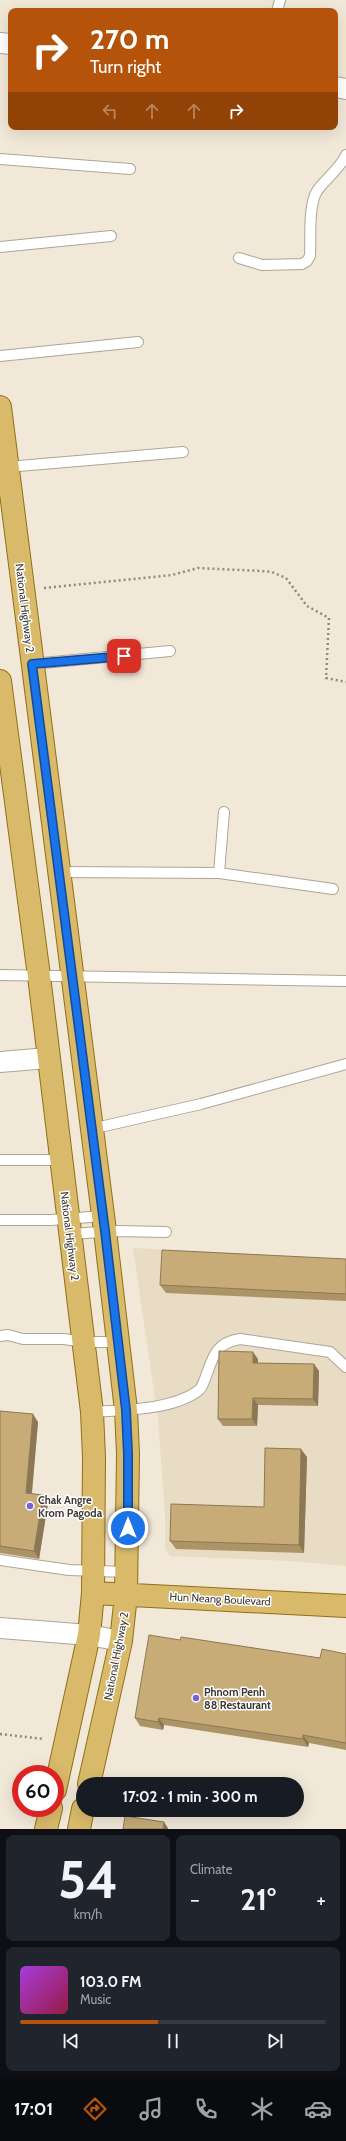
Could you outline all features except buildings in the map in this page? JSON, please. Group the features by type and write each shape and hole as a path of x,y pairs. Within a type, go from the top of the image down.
{"main road":[{"name":"National Highway 2","path":"0,407 7,467 7,530 23,590 104,1224 126,1410 128,1454 126,1595 121,1641 91,1777"},
{"name":"National Highway 2","path":"0,681 39,976 60,1160 92,1412 94,1457 93,1593 89,1635 61,1765"},
{"path":"13,783 48,780"},
{"name":"Hun Neang Boulevard","path":"93,1593 346,1606"},
{"path":"46,1829 49,1817"},
{"path":"79,1829 81,1817"}],"street":[{"path":"0,1062 48,1058"},
{"path":"0,1628 89,1635 121,1641"}],"lane":[{"path":"239,258 262,265 302,264 307,261 310,256 313,200 318,190 342,164 346,155"},
{"path":"0,159 130,169"},
{"path":"0,247 111,236"},
{"path":"0,356 138,342"},
{"path":"7,467 183,452"},
{"path":"32,664 170,651"},
{"path":"219,873 224,812"},
{"path":"59,872 219,873 333,889"},
{"path":"0,976 346,981"},
{"path":"91,1129 201,1104 346,1064"},
{"path":"0,1160 60,1160"},
{"path":"0,1220 69,1226 104,1224 166,1232"},
{"path":"69,1226 104,1224"},
{"path":"0,1336 8,1335 23,1340 64,1339 84,1342 117,1342"},
{"path":"92,1412 126,1410 181,1402 201,1389 219,1348 227,1341 240,1339 330,1352 346,1367"},
{"path":"0,1560 69,1570 127,1572"}],"path":[{"path":"23,590 172,574 198,568 272,572 286,578 307,606 329,618 326,678 346,682"},
{"path":"0,1734 66,1743"}],"shaded area":[{"path":"133,1248 346,1259 346,1566 290,1561 170,1556 165,1549 165,1516 158,1419"}],"place":[{"name":"Chak Angre Krom Pagoda","path":"30,1506"},
{"name":"Phnom Penh 88 Restaurant","path":"196,1698"}],"route":[{"path":"124,656 32,664 105,1231 126,1410 128,1454 128,1528"}]}
